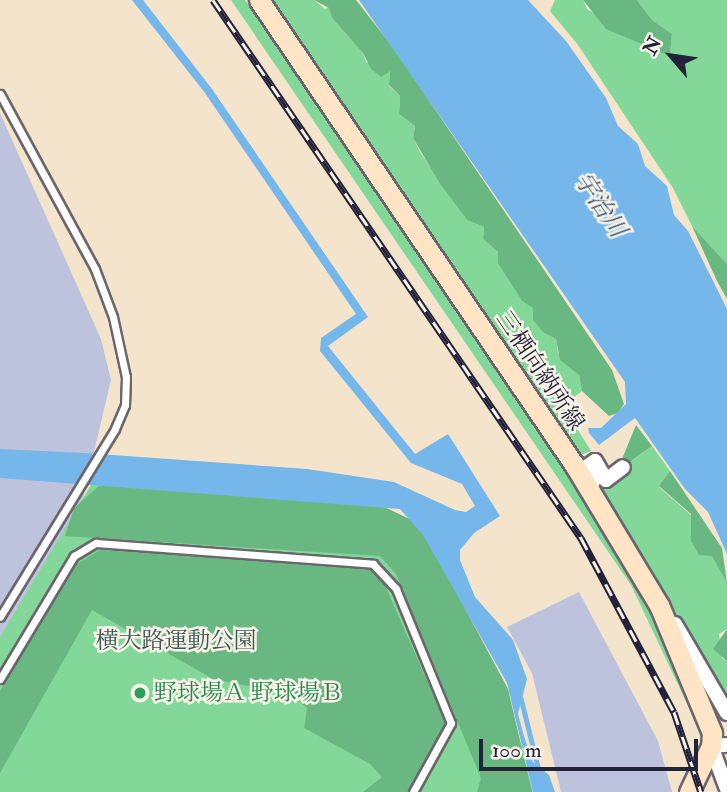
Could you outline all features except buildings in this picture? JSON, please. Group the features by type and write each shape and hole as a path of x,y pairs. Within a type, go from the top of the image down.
{"main road":[{"name":"三栖向納所線","path":"259,0 575,466 634,562 678,645 712,733 722,747"},
{"path":"689,792 722,747"}],"street":[{"path":"623,467 606,480 595,461 585,468 727,713"},
{"path":"722,747 727,789"}],"lane":[{"path":"0,94 95,269 113,317 126,377 125,405 115,429 0,617"},
{"path":"0,679 75,556 96,543 373,564 396,589 451,723 413,792"}],"shaded area":[{"path":"0,113 101,339 111,380 81,507 0,639"},
{"path":"579,592 658,741 672,792 561,792 532,673 507,627"}],"green space":[{"path":"231,0 245,0 320,101 582,491 660,617 704,730 700,731 631,585"},
{"path":"269,0 314,0 325,9 329,7 332,18 363,53 366,62 390,70 389,86 400,96 399,114 415,126 413,138 420,152 467,220 484,227 483,239 498,252 499,263 522,301 533,307 544,333 556,339 558,353 579,375 582,391 563,406 591,451 576,457 381,159"},
{"path":"314,0 356,0 392,46 612,370 624,404 618,413 609,416 582,391 579,375 560,360 556,339 544,333 533,320 533,308 522,301 498,263 498,252 483,239 484,227 467,220 439,182 413,138 415,126 399,114 400,96 389,85 390,71 381,77 371,69 363,53 332,18 329,8"},
{"path":"555,0 583,0 587,9 640,42 670,55 672,34 652,20 637,0 727,0 727,264 692,226 673,188 578,45 550,11"},
{"path":"583,0 637,0 652,20 672,34 670,56 606,29"},
{"path":"692,226 727,264 727,299 717,281"},
{"path":"636,425 652,446 623,467 622,459"},
{"path":"652,446 670,471 659,487 691,515 691,541 699,554 712,555 727,583 727,629 719,634 722,658 727,661 727,713 585,468 606,480"},
{"path":"670,471 722,548 727,583 712,556 699,555 691,541 691,514 659,486"},
{"path":"139,482 378,504 420,524 508,689 532,792 477,792 481,778 396,574 380,556 65,536 74,508 99,486"},
{"name":"横大路運動公園","path":"92,483 362,502 513,713 533,792 0,792 0,637"},
{"path":"100,550 319,562 369,568 381,576 446,724 408,792 363,792 382,777 370,764 304,728 307,708 290,694 259,681 248,686 213,679 92,610 0,773 0,691 75,565"},
{"path":"727,629 727,661 713,649"}],"water":[{"path":"132,0 143,0 212,89 368,317 328,346 415,454 448,434 500,516 474,533 460,550 460,560 475,597 513,640 527,679 518,714 524,736 533,762 549,775 555,792 533,792 507,683 423,535 400,509 0,478 0,449 85,453 307,469 394,482 455,510 466,512 475,506 462,484 411,463 320,351 321,338 356,314 205,93"},
{"name":"宇治川","path":"359,0 528,0 566,41 606,98 618,126 638,144 645,166 667,186 674,215 688,231 727,309 727,554 708,512 685,489 635,418 599,445 589,433 588,428 601,428 626,404 625,382"}],"waterway":[{"path":"521,698 539,771"}],"railway":[{"path":"213,0 581,538 674,712 701,792"}],"place":[{"name":"野球場Ａ 野球場Ｂ","path":"140,693"}]}
